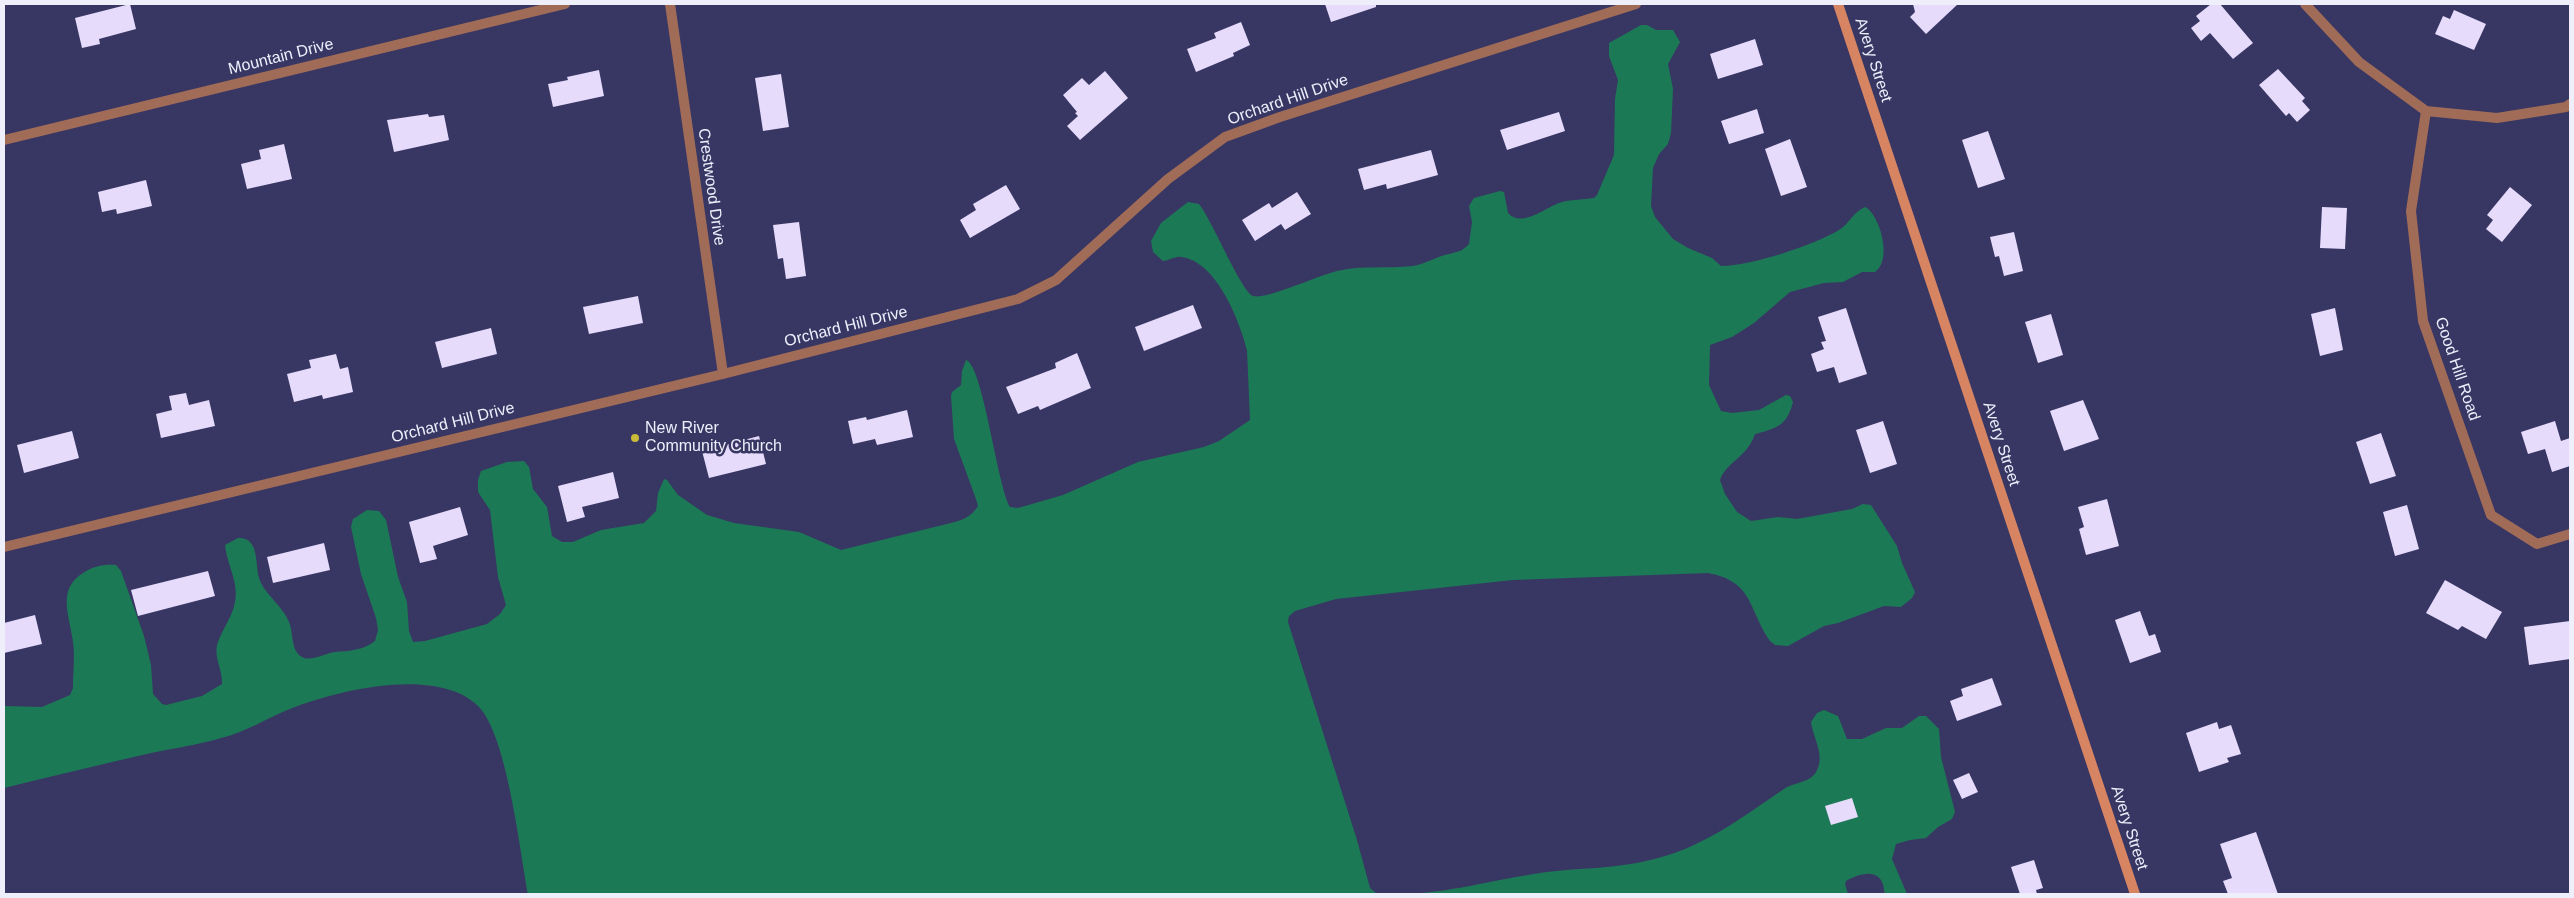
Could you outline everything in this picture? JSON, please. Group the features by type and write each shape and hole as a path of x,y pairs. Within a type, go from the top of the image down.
{"main road":[{"name":"Avery Street","path":"1838,4 2136,894"}],"street":[{"name":"Mountain Drive","path":"4,140 565,4"},
{"name":"Crestwood Drive","path":"670,4 723,374"},
{"name":"Orchard Hill Drive","path":"4,547 723,374 1018,299 1056,280 1168,179 1225,137 1280,117 1636,4"},
{"path":"2304,4 2359,62 2426,111 2497,118 2566,107 2570,104"},
{"name":"Good Hill Road","path":"2426,111 2410,211 2423,321 2491,515 2537,544 2570,534"}],"green space":[{"path":"1641,25 1647,25 1656,30 1673,30 1680,42 1668,64 1673,89 1671,133 1668,144 1659,154 1653,168 1651,206 1655,217 1673,239 1688,248 1712,258 1721,266 1734,265 1782,254 1828,236 1839,230 1857,212 1865,207 1875,217 1884,247 1881,266 1875,272 1862,272 1843,282 1824,283 1790,292 1754,323 1732,337 1710,345 1709,385 1721,411 1732,413 1759,410 1786,395 1790,396 1793,402 1791,410 1784,421 1775,428 1755,434 1747,449 1723,474 1720,480 1725,494 1737,512 1751,521 1778,517 1797,519 1852,509 1863,504 1871,505 1897,546 1902,563 1915,592 1912,598 1901,607 1884,606 1838,623 1824,626 1788,646 1775,645 1770,641 1742,590 1723,577 1708,573 1513,580 1336,599 1295,611 1289,616 1288,622 1357,840 1370,888 1376,893 1397,894 528,894 511,795 497,741 488,720 478,706 460,694 438,687 413,684 387,685 334,695 290,709 230,735 4,788 4,706 42,707 70,695 73,688 74,653 67,595 75,580 83,573 95,567 116,565 121,571 144,636 151,665 153,694 162,704 166,705 202,696 222,684 216,650 221,634 232,613 236,595 225,545 238,538 250,542 253,547 261,584 286,616 291,626 296,650 302,657 314,658 335,652 356,650 375,641 378,630 376,618 361,574 351,527 353,519 367,510 379,511 386,520 398,577 407,602 409,631 413,642 425,641 487,624 500,614 506,605 498,577 490,510 478,492 478,480 481,471 507,462 524,461 529,467 533,489 547,507 552,536 562,542 573,542 601,530 644,523 656,511 658,493 664,479 667,480 678,495 707,515 734,523 799,532 841,550 959,521 966,518 978,506 954,439 951,396 952,392 961,385 962,371 966,360 972,367 978,382 1005,495 1010,507 1018,508 1063,495 1138,462 1204,447 1219,441 1250,420 1247,350 1232,308 1215,280 1205,269 1194,261 1181,257 1163,261 1153,252 1151,241 1161,223 1188,202 1199,204 1241,282 1253,296 1260,296 1281,291 1337,271 1356,268 1413,266 1460,251 1469,244 1472,222 1469,206 1474,198 1500,191 1504,192 1508,213 1520,219 1535,215 1562,202 1594,198 1614,155 1615,99 1618,80 1609,56 1609,43"},
{"path":"1824,710 1838,716 1847,739 1862,739 1886,728 1902,728 1919,716 1926,716 1939,729 1941,757 1955,812 1952,819 1938,827 1926,838 1896,844 1892,859 1907,894 1885,894 1883,884 1879,878 1875,875 1865,874 1846,881 1848,894 1406,894 1454,889 1549,872 1627,865 1658,858 1692,846 1739,820 1784,789 1813,776 1820,760 1811,722 1817,713"}],"building":[{"path":"130,4 136,29 99,39 100,44 82,48 75,18"},
{"path":"1325,4 1376,4 1376,7 1331,22"},
{"path":"1913,4 1958,4 1926,34 1910,17 1915,12"},
{"path":"2211,4 2220,4 2253,43 2233,59 2210,33 2201,41 2191,28 2200,21 2196,16"},
{"path":"2454,10 2486,24 2474,50 2435,34 2443,16 2450,19"},
{"path":"1241,22 1250,45 1233,53 1234,56 1196,72 1187,49 1216,38 1214,33"},
{"path":"1755,39 1763,65 1718,79 1710,54"},
{"path":"2278,69 2305,98 2302,101 2310,110 2297,122 2289,113 2286,116 2259,85"},
{"path":"599,70 604,96 553,107 548,84 568,80 567,77"},
{"path":"1105,71 1128,98 1080,140 1067,126 1078,116 1075,113 1077,112 1063,95 1082,78 1089,85"},
{"path":"781,74 789,127 763,131 755,78"},
{"path":"1757,109 1764,133 1729,144 1721,121"},
{"path":"1559,112 1565,131 1507,150 1500,130"},
{"path":"428,114 429,117 444,115 449,140 394,152 387,120"},
{"path":"1988,131 2005,179 1978,188 1962,140"},
{"path":"1790,139 1807,187 1781,196 1765,149"},
{"path":"284,144 292,179 247,189 241,164 261,159 259,150"},
{"path":"1431,150 1438,175 1387,189 1386,184 1364,190 1358,169"},
{"path":"146,180 152,206 117,214 116,209 102,212 98,192"},
{"path":"1006,185 1020,209 970,238 960,220 976,210 973,204"},
{"path":"2510,187 2532,205 2502,242 2486,229 2493,220 2487,215"},
{"path":"1297,192 1311,214 1285,230 1281,224 1255,241 1242,220 1269,203 1272,208"},
{"path":"2322,207 2347,208 2345,249 2320,248"},
{"path":"799,222 806,276 786,279 783,258 778,259 773,225"},
{"path":"2014,232 2023,271 2004,276 1999,256 1995,257 1990,237"},
{"path":"638,296 643,323 589,334 583,307"},
{"path":"1193,305 1202,328 1144,351 1135,327"},
{"path":"1846,308 1867,374 1839,383 1834,367 1817,372 1811,354 1824,349 1821,342 1826,341 1818,317"},
{"path":"2335,308 2343,350 2320,356 2311,314"},
{"path":"2051,314 2063,355 2038,363 2025,322"},
{"path":"491,328 497,354 442,368 435,342"},
{"path":"1077,353 1091,388 1040,410 1038,406 1018,414 1006,387 1056,368 1055,363"},
{"path":"336,354 340,369 348,367 353,392 323,399 322,395 294,402 287,374 311,368 309,360"},
{"path":"186,393 189,405 209,400 215,426 161,438 156,414 172,410 169,396"},
{"path":"2083,400 2099,439 2064,451 2050,411"},
{"path":"907,410 913,437 877,445 875,439 853,444 848,421 866,417 867,420"},
{"path":"1883,421 1897,464 1870,473 1856,430"},
{"path":"2555,421 2561,441 2570,438 2570,466 2552,472 2545,449 2528,454 2521,432"},
{"path":"72,431 79,458 24,473 17,445"},
{"path":"2381,433 2396,476 2370,484 2356,442"},
{"path":"759,436 766,464 709,478 702,451"},
{"path":"613,472 619,498 582,507 585,517 567,522 558,486"},
{"path":"2107,499 2119,546 2086,555 2079,529 2084,527 2078,507"},
{"path":"2407,505 2419,549 2395,556 2383,512"},
{"path":"460,507 468,535 433,546 437,559 420,563 409,522"},
{"path":"324,543 330,570 273,583 267,557"},
{"path":"208,571 215,596 138,616 131,590"},
{"path":"2445,580 2502,612 2486,639 2462,626 2458,630 2426,613"},
{"path":"2140,611 2149,636 2155,634 2161,652 2130,663 2115,620"},
{"path":"35,615 42,644 4,653 4,623"},
{"path":"2570,621 2570,659 2529,665 2524,627"},
{"path":"1992,678 2002,705 1957,721 1950,701 1963,696 1961,689"},
{"path":"2217,722 2219,729 2231,725 2241,754 2227,758 2229,762 2199,772 2186,733"},
{"path":"1969,773 1978,792 1962,799 1953,780"},
{"path":"1852,798 1858,817 1831,825 1825,806"},
{"path":"2256,832 2278,894 2228,894 2223,881 2232,878 2220,844"},
{"path":"2034,860 2043,888 2036,890 2037,894 2020,894 2011,867"}],"place":[{"name":"New River Community Church","path":"635,438"}]}
